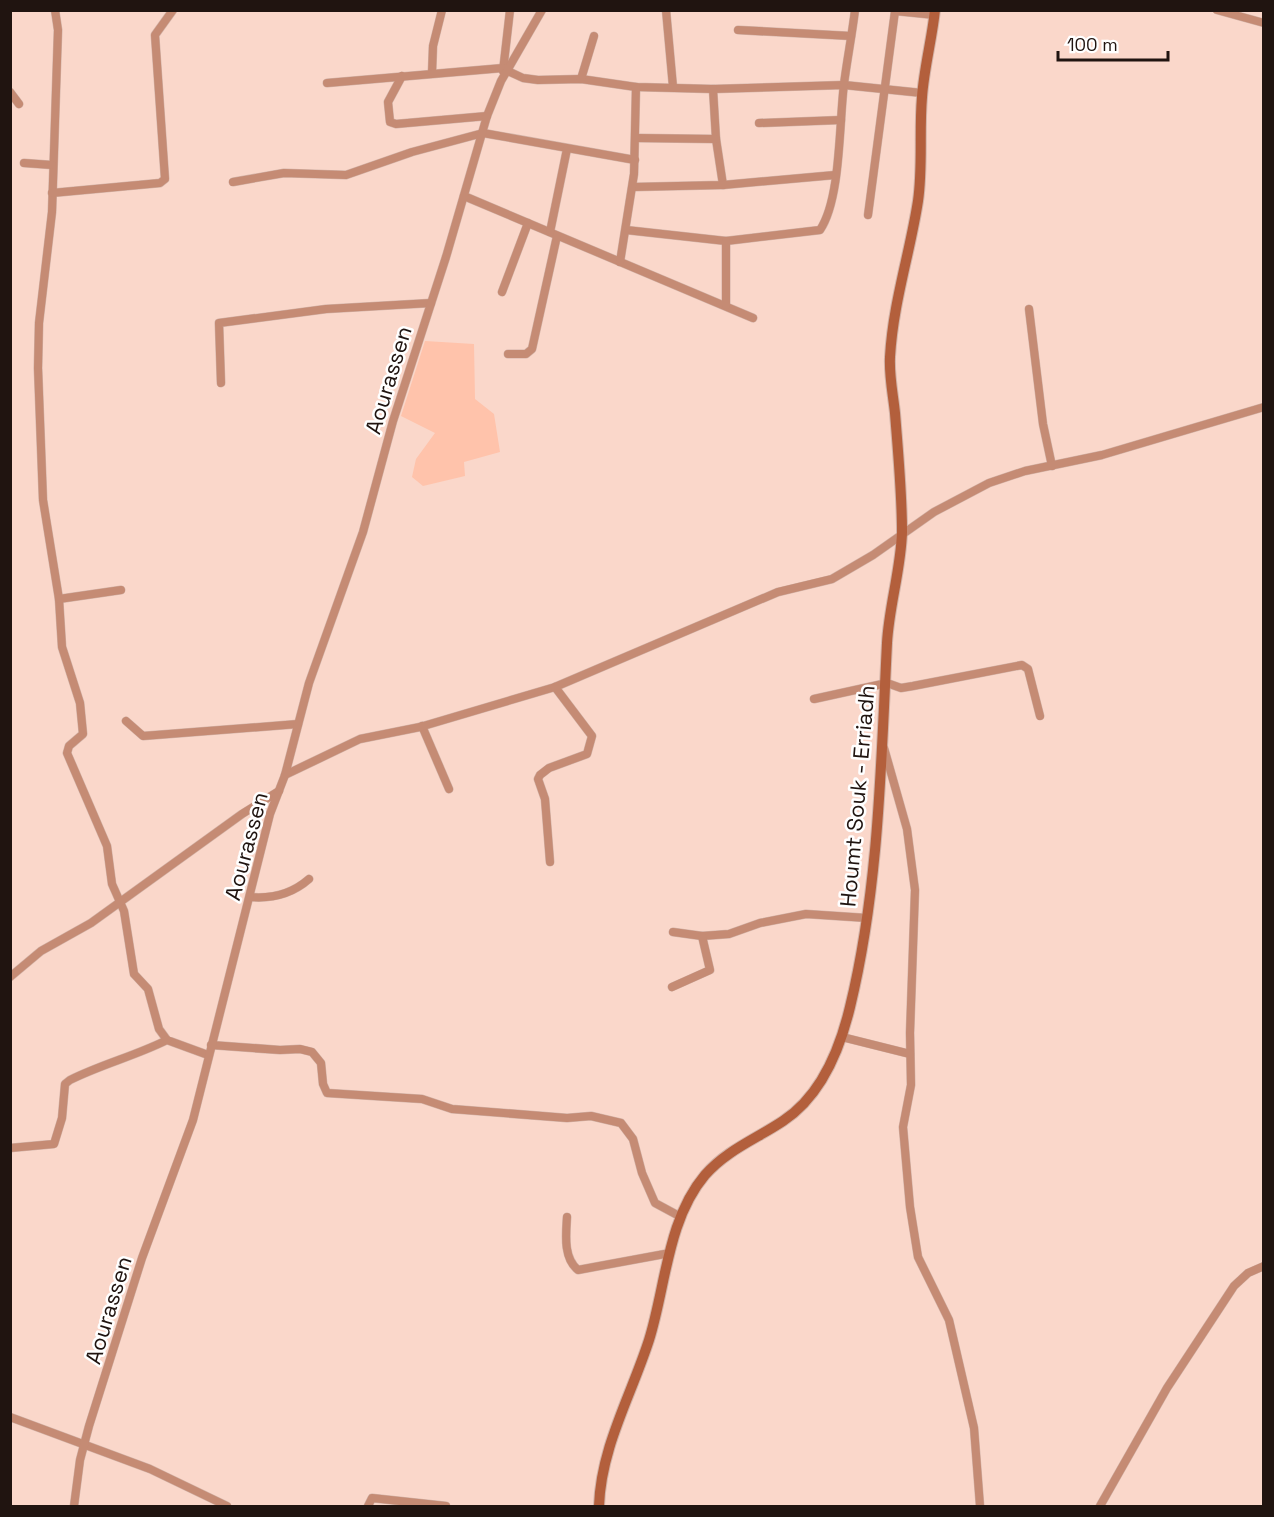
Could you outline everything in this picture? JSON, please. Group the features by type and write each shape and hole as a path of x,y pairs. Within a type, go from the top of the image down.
{"street":[{"path":"55,10 58,30 52,193 39,323 38,368 43,500 65,663 80,703 84,727 83,734 69,746 67,753 107,846 112,884 124,911 134,974 148,989 159,1029 167,1040 208,1054"},
{"path":"52,193 160,183 165,179 155,35 173,10"},
{"path":"432,73 432,52 442,10"},
{"name":"Aourassen","path":"75,1506 84,1444 142,1258 186,1143 270,814 285,775 309,682 363,532 393,421 487,116 505,69 510,10"},
{"path":"505,69 542,10"},
{"path":"666,10 673,87"},
{"path":"627,230 726,241 820,230 828,218 835,176 844,85 855,10"},
{"path":"1217,10 1263,23"},
{"path":"868,215 894,11 935,13"},
{"name":"Houmt Souk - Erriadh","path":"599,1506 600,1478 607,1451 650,1336 670,1253 689,1199 712,1169 739,1146 785,1120 808,1099 829,1069 842,1037 855,985 867,918 883,747 887,640 902,534 898,450 889,361 898,290 918,201 922,93 935,13"},
{"path":"738,30 851,36"},
{"path":"507,32 514,38 524,39"},
{"path":"581,79 594,36"},
{"path":"327,83 505,69 523,78 538,81 581,79 636,87 844,85 922,93"},
{"path":"402,76 388,102 390,122 396,124 487,116"},
{"path":"620,262 633,187 636,87"},
{"path":"713,88 716,140 723,185"},
{"path":"10,92 19,104"},
{"path":"759,123 841,120"},
{"path":"233,183 284,172 346,175 412,152 483,132 635,160"},
{"path":"636,138 716,140"},
{"path":"508,354 526,354 532,349 567,149"},
{"path":"24,163 52,165"},
{"path":"633,187 723,185 835,176"},
{"path":"464,196 753,318"},
{"path":"502,292 528,223"},
{"path":"726,241 726,305"},
{"path":"221,383 219,323 326,309 431,303"},
{"path":"1029,309 1043,424 1052,466"},
{"path":"285,775 360,739 422,726 555,687 778,592 832,579 952,501 989,483 1102,454 1263,406"},
{"path":"58,599 122,591"},
{"path":"814,699 887,682 901,688 1025,665 1040,716"},
{"path":"550,862 545,799 538,779 549,768 587,754 592,736 555,687"},
{"path":"126,721 143,735 298,724"},
{"path":"422,726 449,789"},
{"path":"883,747 907,829 915,890 911,1085 903,1127 915,1244 923,1268 945,1305 950,1320 974,1428 980,1506"},
{"path":"10,977 53,943 120,903 228,824 279,791"},
{"path":"250,897 265,898 282,895 296,890 309,879"},
{"path":"673,932 702,936 729,934 760,923 806,915 867,918"},
{"path":"672,987 710,970 702,936"},
{"path":"842,1037 910,1054"},
{"path":"10,1148 54,1144 62,1118 65,1084 70,1080 107,1062 140,1053 167,1040"},
{"path":"211,1045 280,1050 300,1049 312,1052 321,1063 323,1084 327,1094 422,1099 452,1109 567,1118 591,1116 621,1123 633,1139 642,1173 655,1203 681,1217"},
{"path":"567,1217 566,1242 571,1265 578,1270 670,1253"},
{"path":"1100,1506 1167,1388 1234,1286 1248,1274 1263,1266"},
{"path":"10,1417 150,1469 227,1506"},
{"path":"368,1506 372,1498 446,1506"}],"shaded area":[{"path":"425,341 474,344 475,399 494,414 500,452 464,462 465,476 423,486 412,477 416,459 435,433 401,416"}]}
